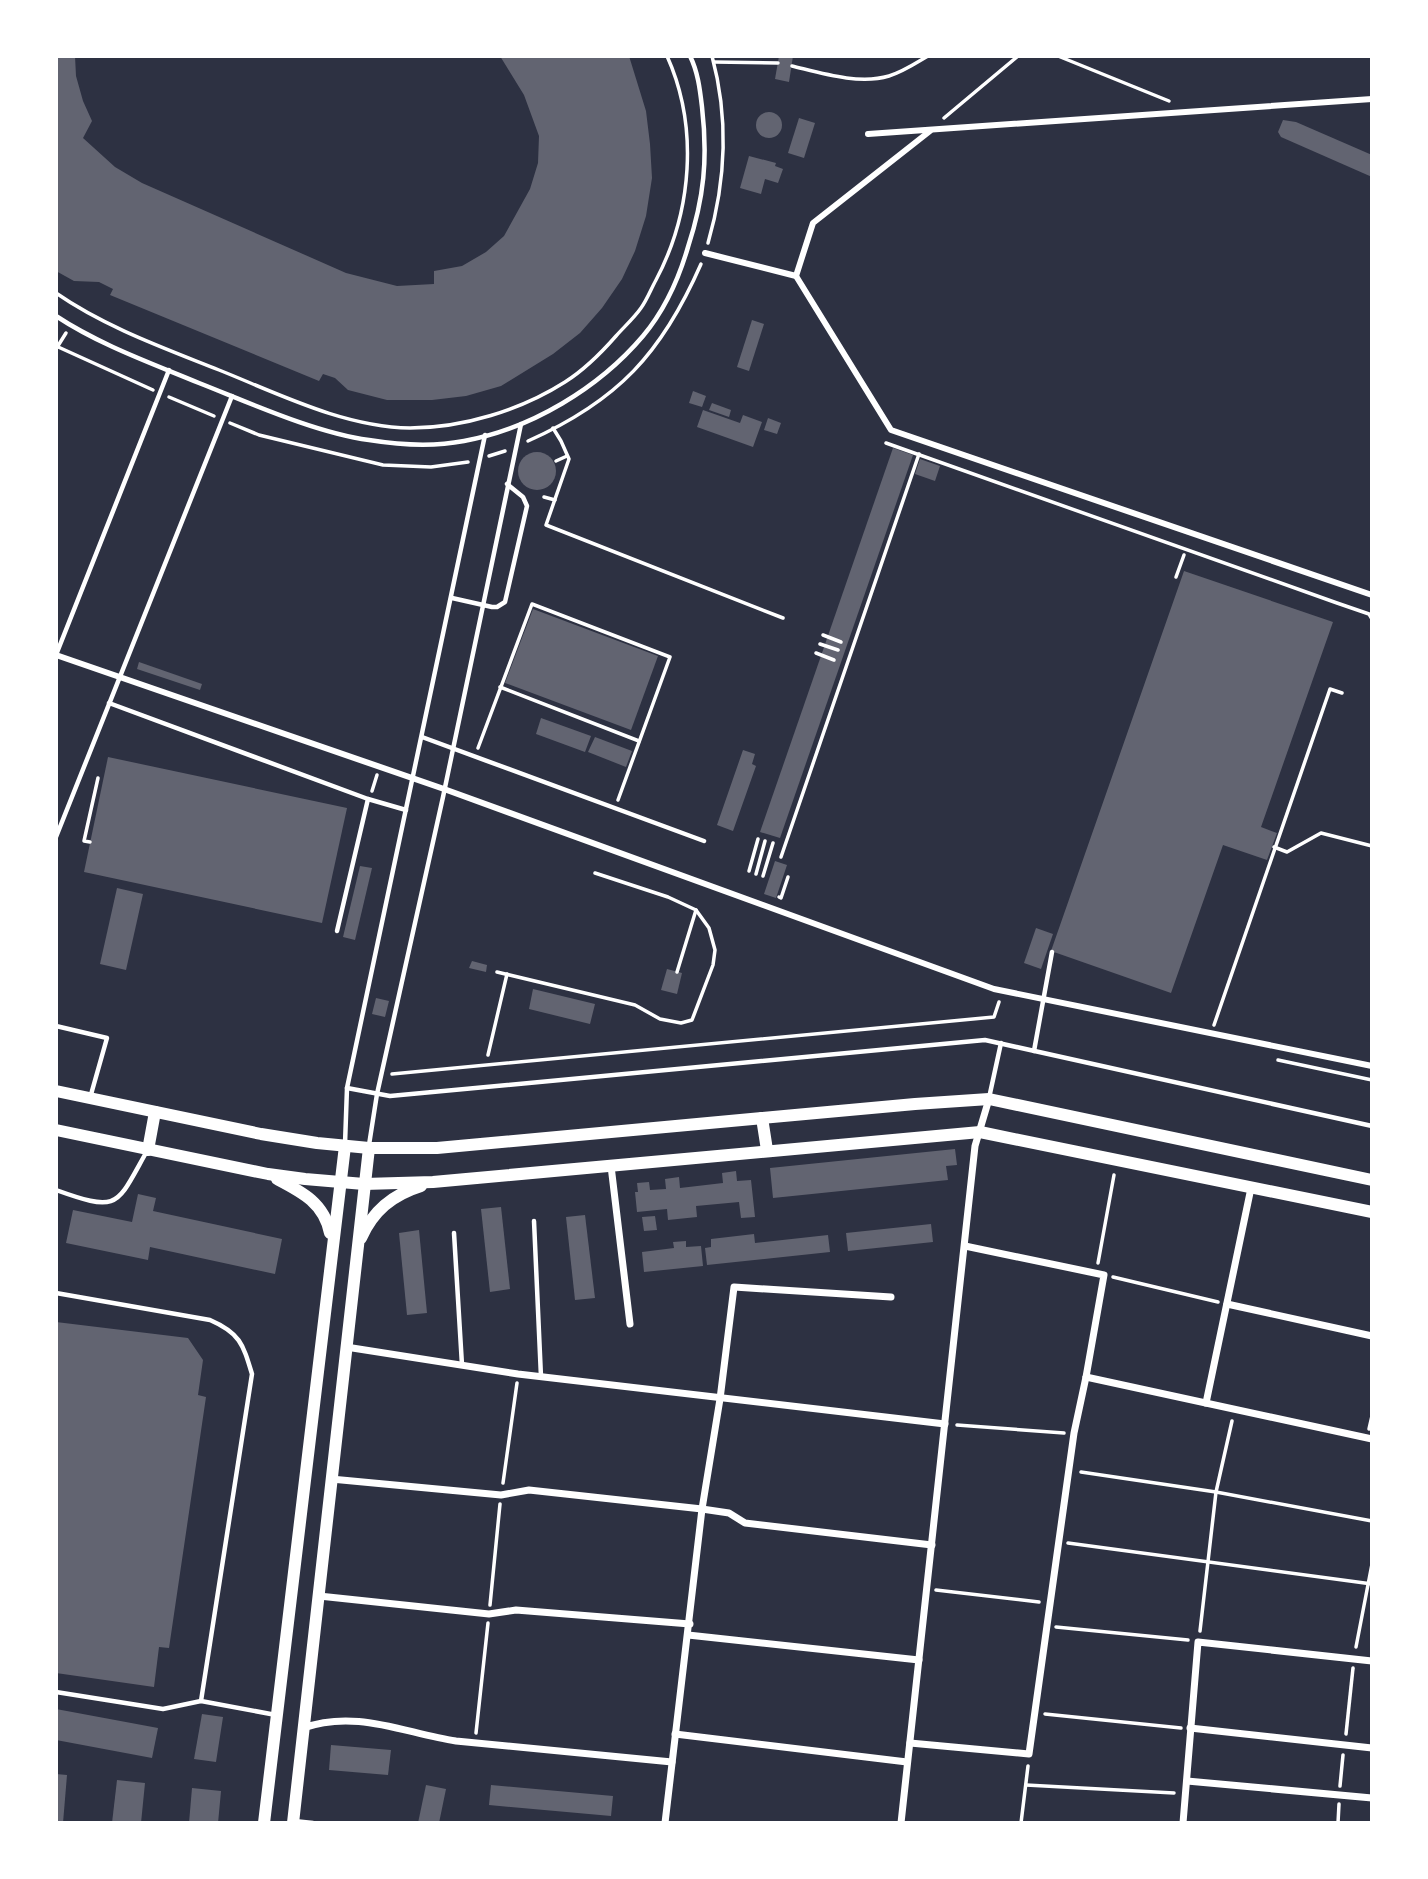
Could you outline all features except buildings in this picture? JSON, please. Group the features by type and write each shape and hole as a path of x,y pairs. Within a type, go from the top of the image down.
{"main road":[{"path":"56,1091 261,1134 369,1149 437,1148 989,1099 1372,1180"},
{"path":"148,1150 155,1112"},
{"path":"762,1118 767,1150"},
{"path":"56,1130 268,1174 364,1184 433,1182 979,1132 1372,1212"},
{"path":"264,1823 345,1146"},
{"path":"293,1822 369,1149"},
{"path":"268,1174 313,1200 327,1218 331,1247"},
{"path":"356,1252 371,1218 383,1205 433,1182"}],"street":[{"path":"868,134 1372,99"},
{"path":"796,276 813,223 931,130"},
{"path":"705,253 796,276 891,430 1372,595"},
{"path":"56,655 444,789 993,989 1372,1066"},
{"path":"901,1823 975,1146 989,1099"},
{"path":"611,1166 630,1324"},
{"path":"1206,1403 1251,1188"},
{"path":"909,1743 1029,1754 1073,1433 1086,1377 1100,1274 965,1246"},
{"path":"665,1823 702,1509 720,1399 734,1287 891,1297"},
{"path":"1227,1304 1372,1336"},
{"path":"345,1347 541,1377 945,1424"},
{"path":"1086,1377 1372,1439"},
{"path":"331,1479 501,1494 529,1490 702,1509 729,1513 746,1523 932,1545"},
{"path":"319,1596 489,1614 516,1610 690,1625"},
{"path":"688,1635 919,1660"},
{"path":"1183,1823 1198,1642 1372,1661"},
{"path":"303,1728 338,1720 384,1724 437,1738 672,1762"},
{"path":"1190,1728 1372,1748"},
{"path":"675,1734 907,1762"},
{"path":"1187,1781 1372,1798"}],"lane":[{"path":"56,316 105,343 232,396 296,420 368,440 414,445 464,441 521,423 587,388 616,364 644,335 665,304 683,265 697,219 704,183 706,145 701,95 695,65 690,56"},
{"path":"56,655 169,370"},
{"path":"56,837 232,396"},
{"path":"369,1149 377,1094 521,423"},
{"path":"345,1146 347,1088 485,435"},
{"path":"452,598 497,607 505,602 527,509 525,499 507,484"},
{"path":"109,703 369,799 406,810"},
{"path":"422,737 704,841"},
{"path":"337,931 369,799"},
{"path":"1034,1051 1052,952"},
{"path":"56,1026 107,1038 90,1098"},
{"path":"347,1088 390,1096 985,1040 1372,1126"},
{"path":"989,1099 1001,1043"},
{"path":"56,1189 84,1200 110,1203 128,1186 148,1150"},
{"path":"534,1221 541,1377"},
{"path":"454,1233 462,1365"},
{"path":"56,1293 211,1320 230,1329 244,1345 252,1374 201,1701"},
{"path":"56,1692 163,1709 201,1701 276,1715"},
{"path":"293,1822 313,1823"}],"path":[{"path":"56,293 79,308 149,342 293,400 376,425 410,428 466,423 532,400 567,381 603,351 642,307 665,263 679,223 688,176 686,132 677,79 667,56"},
{"path":"56,346 259,435 383,465 430,467 481,459 516,446 553,428 616,389 648,356 673,321 705,253 716,215 724,171 724,128 712,56"},
{"path":"792,66 831,75 877,78 891,76 928,56"},
{"path":"931,130 1017,56"},
{"path":"1058,56 1194,111"},
{"path":"714,62 778,63"},
{"path":"553,428 569,459 546,525 783,618"},
{"path":"886,443 1369,614 1372,619"},
{"path":"781,857 919,454"},
{"path":"556,461 567,456"},
{"path":"544,497 555,500"},
{"path":"1176,577 1184,555"},
{"path":"474,757 532,604 670,657 615,808"},
{"path":"823,635 841,642"},
{"path":"820,644 838,650"},
{"path":"816,653 834,660"},
{"path":"500,687 639,741"},
{"path":"1216,1018 1330,689 1342,693"},
{"path":"369,799 381,767"},
{"path":"90,842 84,841 98,778"},
{"path":"1274,847 1286,852 1321,833 1372,846"},
{"path":"749,872 758,839"},
{"path":"756,874 765,841"},
{"path":"763,876 773,843"},
{"path":"497,972 635,1005 652,1016 687,1023 695,1015 713,965 715,950 709,928 696,909 595,873"},
{"path":"777,896 781,898 788,877"},
{"path":"677,972 696,909"},
{"path":"488,1055 507,974"},
{"path":"392,1074 994,1017 999,1002"},
{"path":"1117,1159 1100,1274 1227,1304"},
{"path":"475,1742 501,1494 518,1374"},
{"path":"1047,1627 1198,1642 1216,1492 1234,1409"},
{"path":"945,1424 1073,1433"},
{"path":"1068,1470 1216,1492 1372,1521"},
{"path":"1059,1542 1370,1583"},
{"path":"1338,1823 1354,1659 1372,1564"},
{"path":"927,1589 1050,1603"},
{"path":"1035,1713 1190,1728"},
{"path":"1021,1823 1029,1754"},
{"path":"1026,1786 1186,1794"}]}
